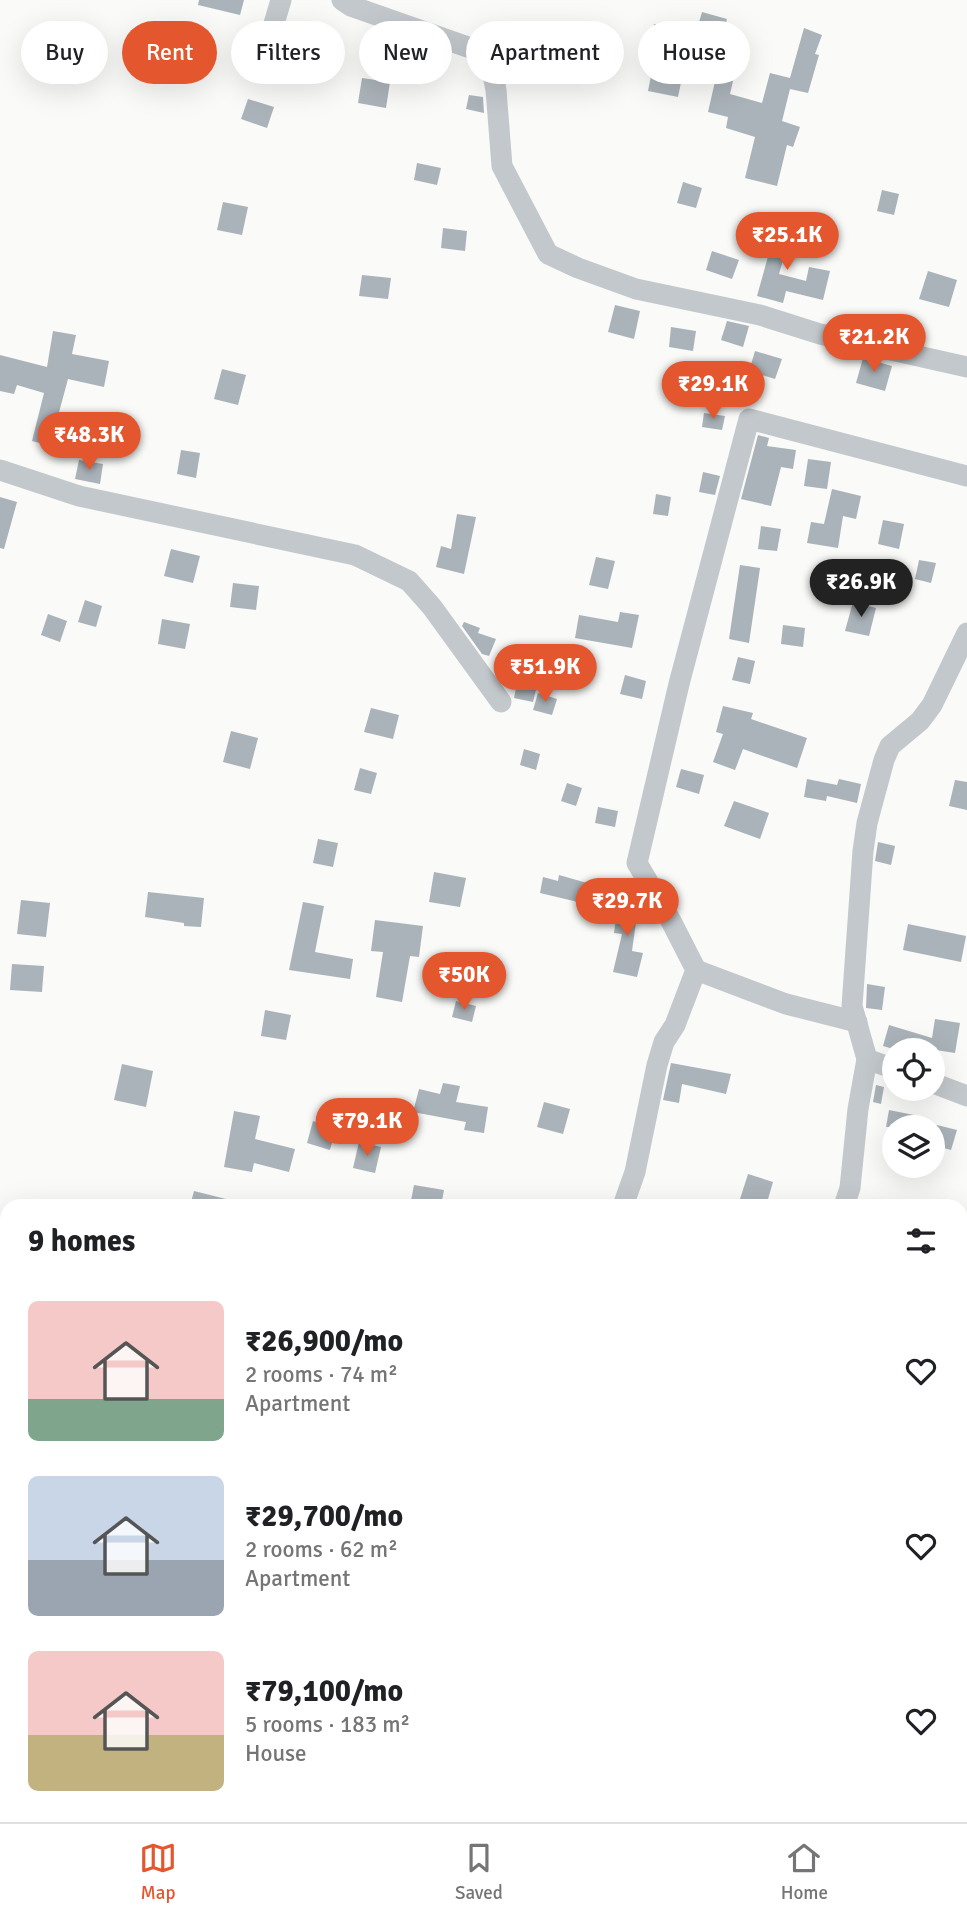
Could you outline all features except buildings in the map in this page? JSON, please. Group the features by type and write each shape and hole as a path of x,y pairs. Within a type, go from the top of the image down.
{"street":[{"path":"275,21 281,0"},
{"path":"342,0 351,6 479,51 491,65 496,90 502,166 548,254 636,289 760,315 820,334 967,367"},
{"path":"857,1022 786,1004 696,970 637,863 679,684 749,419 967,477"},
{"path":"0,470 79,496 355,555 409,581 432,607 501,702"},
{"path":"846,1199 867,1059 852,1006 867,823 890,746 920,721 932,705 967,633"},
{"path":"625,1199 635,1172 664,1042 675,1025 696,970"},
{"path":"867,1059 882,1065"},
{"path":"945,1088 967,1096"}]}
